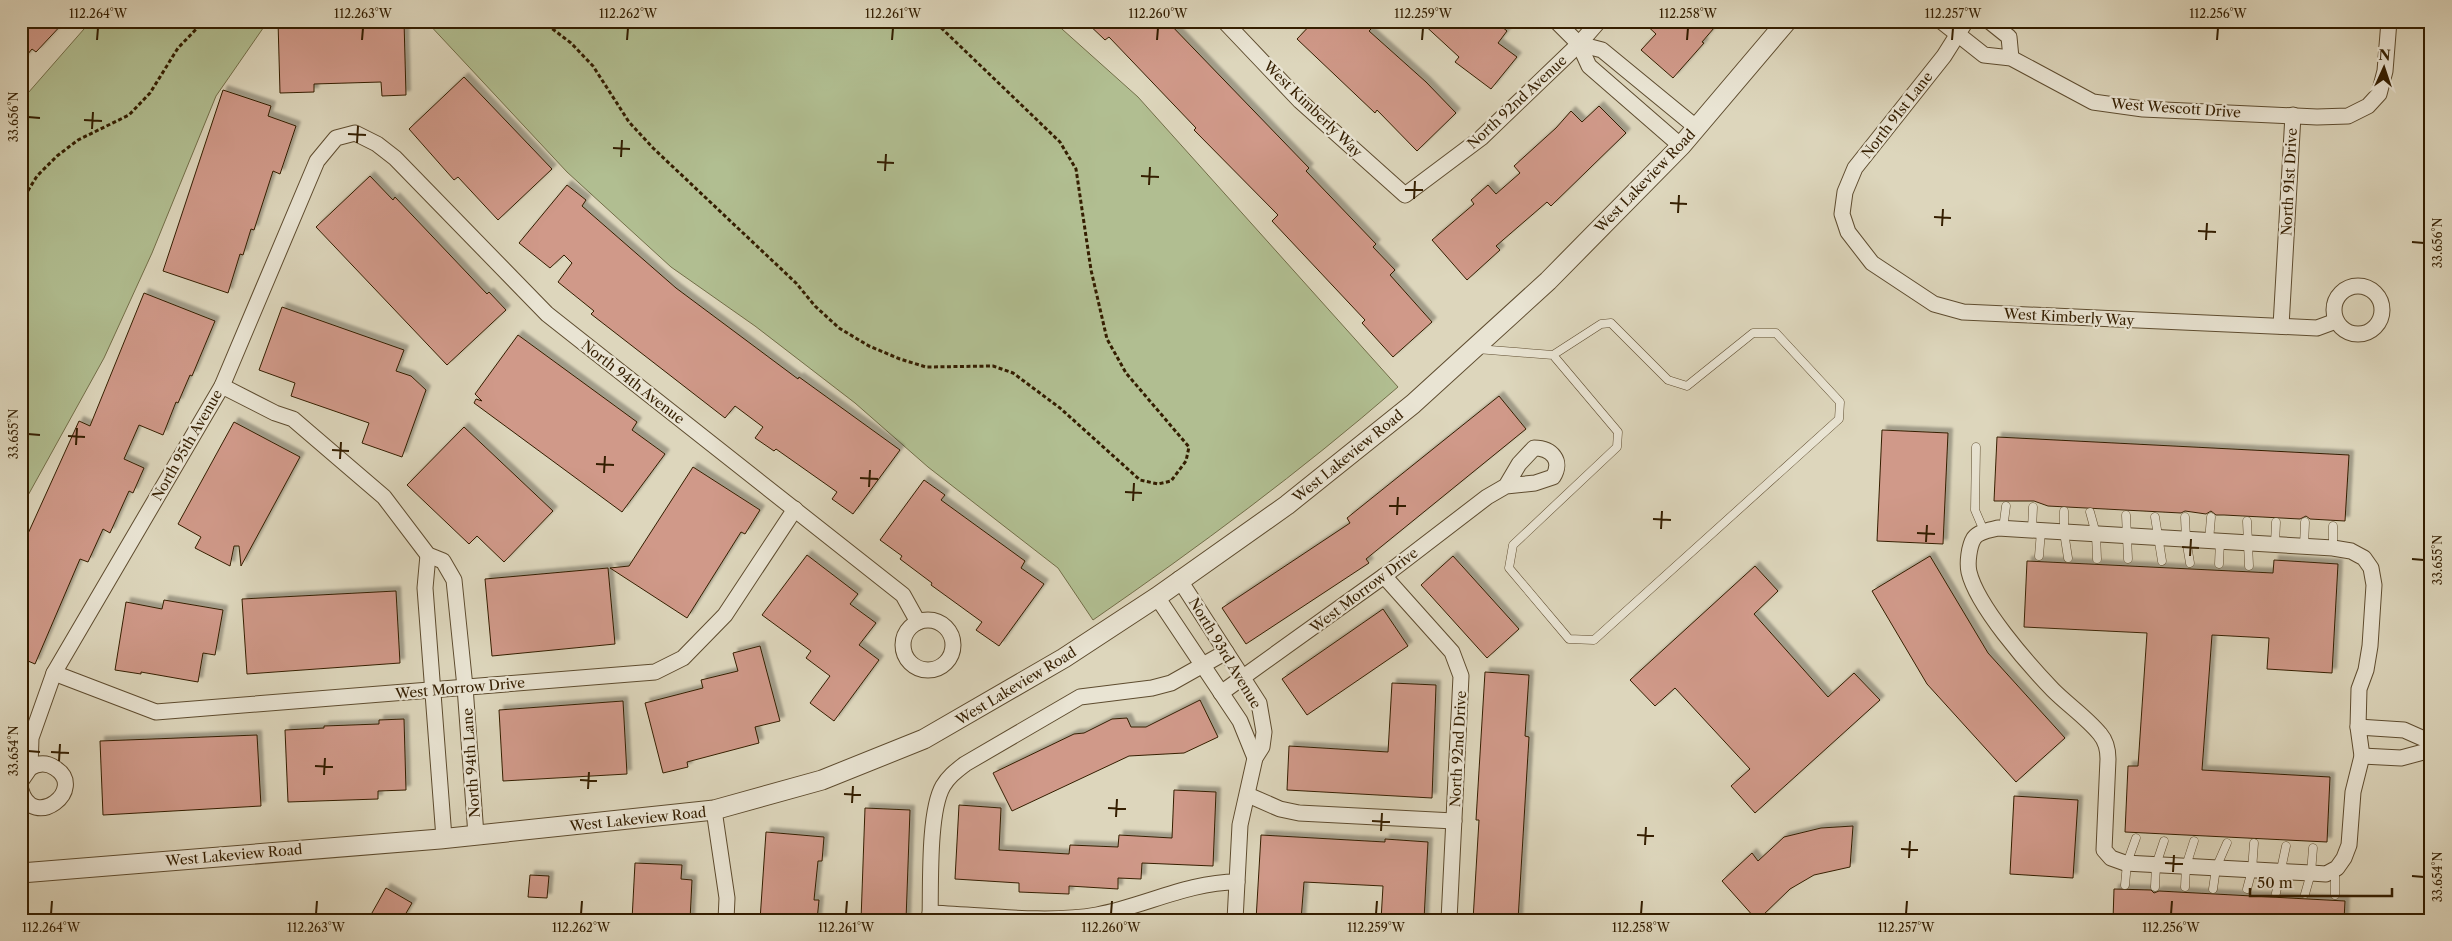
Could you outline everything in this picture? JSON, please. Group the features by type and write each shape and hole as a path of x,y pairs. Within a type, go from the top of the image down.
{"street":[{"name":"West Kimberly Way","path":"1224,21 1300,101 1405,195"},
{"path":"1556,21 1579,44 1589,66 1681,146"},
{"name":"North 92nd Avenue","path":"1405,195 1481,138 1579,44 1599,21"},
{"name":"West Lakeview Road","path":"21,873 444,838 714,810 822,780 924,739 1064,658 1157,597 1179,579 1208,561 1287,505 1412,404 1548,281 1681,146 1787,21"},
{"name":"West Wescott Drive","path":"1941,21 1984,55 2011,58 2093,102 2143,109 2293,115"},
{"name":"North 91st Lane","path":"1842,214 1845,192 1855,168 1944,56 1966,21"},
{"path":"1988,21 2009,37 2011,58"},
{"name":"North 91st Drive","path":"2281,326 2293,115 2348,116 2368,106 2379,94 2385,71 2389,21"},
{"path":"1579,44 1602,50 1697,128"},
{"name":"North 95th Avenue","path":"30,768 31,738 54,674 222,386 317,161 336,138 355,133"},
{"name":"North 94th Avenue","path":"355,133 377,144 395,158 547,314 903,595 918,622"},
{"name":"West Kimberly Way","path":"1842,214 1848,232 1872,263 1934,304 1963,312 2317,328 2336,321"},
{"name":"North 94th Lane","path":"222,386 274,413 293,419 384,497 428,555 443,561 454,580 465,688 476,835"},
{"name":"West Morrow Drive","path":"1221,693 1384,576 1487,497 1506,486"},
{"name":"West Morrow Drive","path":"54,674 156,712 655,672 683,658 725,614 795,509"},
{"path":"2003,529 2334,548 2351,550 2364,558 2371,568 2374,585 2370,646 2366,670 2359,689 2358,727 2362,756 2353,792 2349,845 2344,858 2335,869 2326,874 2281,872 2127,863 2111,858 2104,850 2108,759 2107,747 2101,734 2052,688 1993,618 1974,586 1968,570 1969,553 1974,538 1984,531 2003,529"},
{"path":"428,555 425,588 444,838"},
{"name":"North 92nd Drive","path":"1384,576 1452,652 1461,676 1449,920"},
{"name":"North 93rd Avenue","path":"1179,579 1259,703 1263,716 1264,732 1262,747 1255,758 1240,825 1234,920"},
{"name":"North 93rd Avenue","path":"1157,597 1240,721 1255,758"},
{"path":"1226,652 1171,683 1152,688 1080,698 965,764 950,775 942,787 935,811 930,916 1062,919 1097,915 1215,882 1237,882"},
{"path":"2358,727 2404,730 2431,742"},
{"path":"2362,756 2401,758 2431,750"},
{"path":"21,781 30,768 44,763 58,769 62,775 64,790 57,803 43,808 30,804 21,790"},
{"path":"1248,795 1280,809 1299,813 1454,821"},
{"path":"714,810 727,898 726,920"}],"lane":[{"path":"1473,349 1553,355 1601,324 1611,323 1668,380 1687,386 1753,333 1776,332 1840,402 1839,419 1594,640 1569,638 1509,568 1513,545 1617,447 1618,432 1553,355"},
{"path":"1976,447 1974,510 1984,531"},
{"path":"2003,529 2006,506"},
{"path":"2033,507 2039,556"},
{"path":"2064,511 2064,532 2068,558"},
{"path":"2090,512 2096,534 2097,559"},
{"path":"2126,515 2128,559"},
{"path":"2155,517 2162,561"},
{"path":"2185,517 2190,563"},
{"path":"2211,517 2219,564"},
{"path":"2247,521 2249,566"},
{"path":"2274,544 2276,522"},
{"path":"2304,546 2305,522"},
{"path":"2333,526 2334,548"},
{"path":"2125,885 2127,863 2136,838"},
{"path":"2155,887 2156,865 2164,840"},
{"path":"2185,887 2186,866 2194,841"},
{"path":"2213,889 2216,868 2226,843"},
{"path":"2247,890 2252,870 2254,843"},
{"path":"2276,893 2286,846"},
{"path":"2305,894 2311,873 2314,848"},
{"path":"2335,869 2335,895"}],"path":[{"path":"21,202 37,176 57,156 78,140 129,115 150,93 178,48 204,21"},
{"path":"542,21 571,43 593,66 629,122 653,148 796,283 815,306 839,328 900,360 926,367 993,366 1013,373 1060,408 1140,480 1158,484 1171,481 1186,461 1189,448 1126,373 1107,339 1091,270 1076,169 1060,142 934,21"}],"green space":[{"path":"91,21 268,21 216,96 152,253 104,358 21,508 21,101"},
{"path":"426,21 1053,21 1138,97 1398,387 1249,508 1093,620 1058,568 928,467 855,403 755,326 671,267 567,172"}],"building":[{"path":"21,21 65,21 36,52 32,49 21,62"},
{"path":"278,21 404,21 406,95 382,96 381,82 314,84 314,92 280,93"},
{"path":"1085,21 1167,21 1309,168 1306,171 1376,244 1373,247 1395,270 1390,275 1432,322 1393,357 1362,323 1365,320 1272,221 1278,215 1194,130 1196,128 1109,37 1105,40"},
{"path":"1314,21 1363,21 1371,29 1369,31 1426,82 1456,113 1417,151 1377,110 1375,113 1297,39"},
{"path":"1420,21 1495,21 1507,31 1498,43 1517,57 1491,89 1455,62 1459,57"},
{"path":"1642,21 1720,21 1702,42 1704,43 1673,78 1641,50 1656,34"},
{"path":"464,77 552,169 498,220 458,177 454,180 409,129"},
{"path":"223,90 271,106 268,116 296,126 280,174 273,171 254,230 251,229 243,255 240,254 228,293 163,271"},
{"path":"1599,106 1626,133 1551,206 1547,202 1496,246 1500,250 1467,280 1432,240 1474,204 1471,200 1488,185 1496,194 1520,173 1514,166 1556,128 1571,111 1582,122"},
{"path":"370,176 393,200 395,197 487,294 489,292 506,310 447,365 316,227"},
{"path":"567,185 586,200 582,206 676,288 798,379 799,377 900,450 853,514 832,499 837,492 776,449 774,451 755,438 763,427 735,406 725,418 591,314 594,311 558,282 572,263 564,255 550,268 519,243"},
{"path":"144,293 215,321 192,376 190,375 178,403 176,402 163,435 139,425 124,459 144,468 133,493 129,491 110,533 103,529 88,562 80,559 35,664 21,658 21,549 79,421 90,426"},
{"path":"282,307 404,350 396,371 411,376 426,390 402,457 362,443 369,423 291,396 295,383 259,370"},
{"path":"518,335 637,422 632,430 665,454 622,512 474,403 476,399 482,401 475,394"},
{"path":"1499,396 1526,429 1366,559 1369,563 1246,644 1222,608 1350,523 1347,518"},
{"path":"234,422 300,457 241,566 239,546 234,546 230,566 195,548 201,537 178,524"},
{"path":"464,427 553,511 504,562 477,536 469,544 407,485"},
{"path":"1882,430 1948,433 1943,544 1877,541"},
{"path":"1997,437 2349,455 2345,521 2310,519 2306,516 2300,519 2216,515 2211,511 2206,514 2185,511 2181,513 2048,506 2034,501 1994,501"},
{"path":"693,467 760,510 745,534 741,532 687,618 610,568 629,566"},
{"path":"924,480 945,495 941,500 1025,561 1021,568 1044,584 999,646 976,630 982,622 931,585 932,583 900,559 902,556 880,540"},
{"path":"807,555 858,594 850,604 876,623 859,645 879,660 834,721 810,703 830,676 806,658 811,651 762,615"},
{"path":"1453,556 1519,629 1487,658 1421,585"},
{"path":"1930,556 1988,653 2065,738 2016,782 1927,684 1872,591"},
{"path":"2274,560 2338,564 2332,673 2267,669 2269,638 2212,635 2202,770 2330,777 2327,842 2125,832 2128,766 2138,766 2147,633 2024,627 2027,561 2273,573"},
{"path":"1755,566 1778,591 1754,614 1828,697 1854,673 1880,700 1755,813 1731,786 1750,769 1675,688 1655,706 1630,680"},
{"path":"608,568 615,644 492,656 485,579"},
{"path":"396,591 400,663 247,674 242,599"},
{"path":"164,600 223,610 215,655 203,653 198,682 141,672 141,674 115,670 126,602 162,609"},
{"path":"1383,609 1408,646 1307,715 1282,679"},
{"path":"760,646 780,721 755,727 759,743 687,762 688,767 663,773 645,703 703,688 701,680 738,671 733,653"},
{"path":"1485,672 1529,675 1525,736 1529,737 1518,920 1473,920 1479,820 1476,820"},
{"path":"1392,683 1436,685 1432,798 1287,790 1289,746 1388,752"},
{"path":"1200,700 1218,737 1184,753 1129,756 1012,811 993,773 1074,734 1084,733 1112,719 1127,718 1131,727 1146,727"},
{"path":"623,701 627,774 503,781 499,710"},
{"path":"404,719 406,790 378,791 378,799 288,802 285,730 324,728 324,726 379,724 379,720"},
{"path":"257,735 261,806 103,815 100,741"},
{"path":"1174,790 1216,792 1213,866 1142,863 1141,879 1118,878 1118,889 1069,886 1069,894 1019,892 1019,883 955,879 959,805 1001,808 999,850 1069,854 1070,845 1118,847 1119,835 1172,838"},
{"path":"2014,796 2078,800 2073,878 2010,874"},
{"path":"865,808 910,810 906,920 861,920"},
{"path":"1853,826 1850,867 1814,875 1790,889 1761,917 1754,917 1722,881 1752,853 1758,861 1784,837 1821,828"},
{"path":"766,832 824,837 822,861 818,861 814,900 819,900 817,920 760,920"},
{"path":"1261,835 1385,842 1385,839 1428,842 1424,920 1381,920 1383,886 1304,882 1301,920 1256,920"},
{"path":"635,863 682,865 681,879 692,880 690,920 632,920"},
{"path":"530,875 549,876 547,898 528,897"},
{"path":"386,888 412,903 402,920 368,920"},
{"path":"2114,889 2151,890 2154,893 2159,891 2345,901 2344,920 2113,920"}]}
